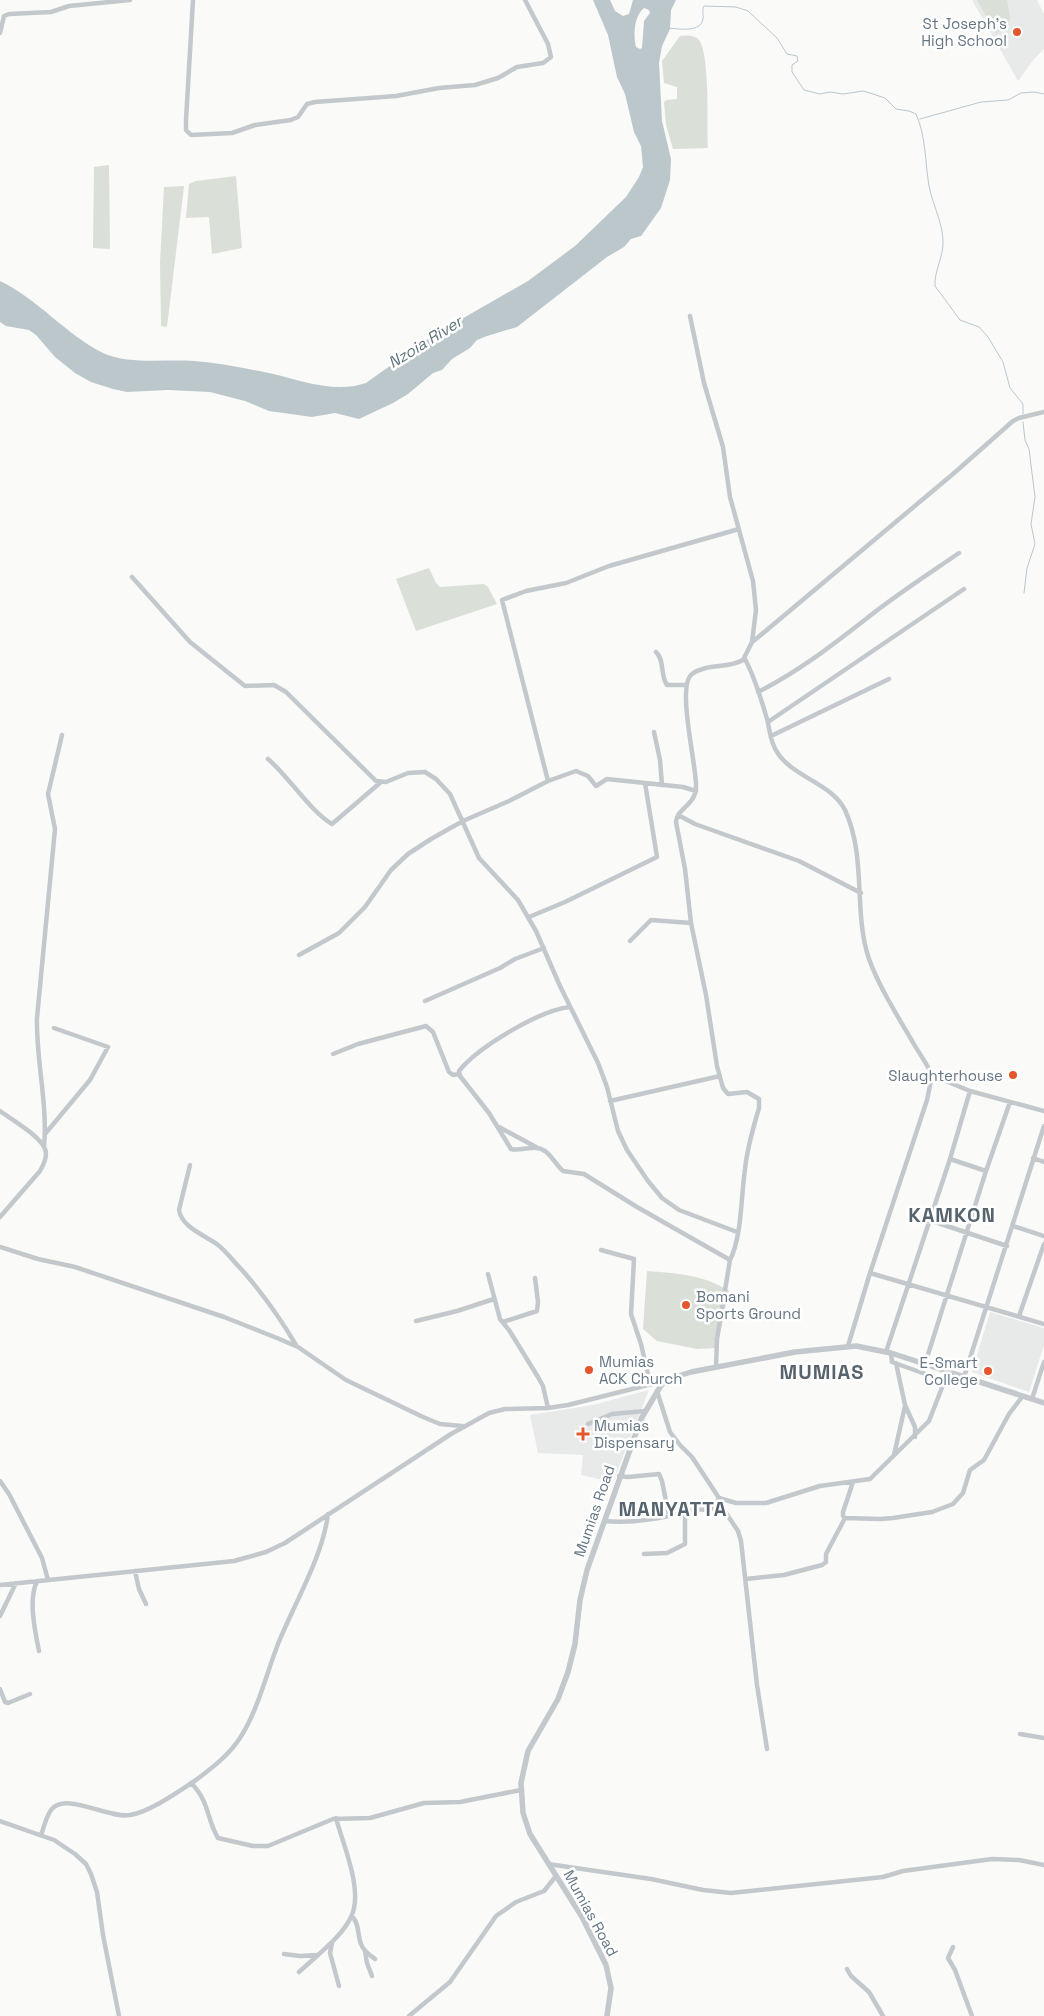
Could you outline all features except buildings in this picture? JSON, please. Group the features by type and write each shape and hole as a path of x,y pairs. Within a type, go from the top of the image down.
{"street":[{"path":"0,33 4,17 9,14 51,12 69,6 130,0"},
{"path":"193,0 186,120 186,130 191,135 232,133 255,125 293,119 300,115 307,104 315,102 396,96 439,88 481,84 498,78 517,67 546,62 552,58 550,48 525,0"},
{"path":"690,316 706,392 723,447 730,498 754,591 756,610 752,642 745,658 739,662 713,666 696,672 690,675 686,684 686,711 695,763 696,790 693,800 676,819 685,869 690,923 706,995 723,1088 728,1094 747,1092 759,1098 759,1108 744,1169 744,1192 736,1248 730,1260 717,1339 716,1368"},
{"path":"752,642 954,474 1013,421 1044,412"},
{"path":"548,781 502,600 526,591 566,583 609,566 739,529"},
{"path":"758,692 776,683 817,656 959,553"},
{"path":"132,578 190,642 236,681 244,686 271,685 281,688 372,778 381,782"},
{"path":"768,722 964,589"},
{"path":"656,652 660,657 664,681 667,686 686,684"},
{"path":"745,658 768,722 775,750 784,761 832,796 844,808 858,856 864,940 872,968 932,1080 848,1346"},
{"path":"771,736 890,678"},
{"path":"654,732 660,760 662,784"},
{"path":"0,1217 44,1164 45,1134 37,1018 55,829 48,794 62,735"},
{"path":"268,759 284,773 317,812 332,824 381,782 415,771 430,774 450,794 479,858 518,900 529,917 570,1007 598,1062 622,1139 648,1180 662,1198 679,1210 737,1232"},
{"path":"300,954 339,933 365,907 390,870 408,854 436,835 548,781 576,771 588,776 597,786 607,779 662,784 696,790"},
{"path":"529,917 657,858 645,783"},
{"path":"678,815 695,824 799,860 860,892"},
{"path":"630,941 651,920 690,923"},
{"path":"425,1001 500,968 515,959 544,948"},
{"path":"459,1074 459,1071 466,1063 500,1039 543,1014 570,1007"},
{"path":"333,1054 358,1044 426,1026 433,1032 451,1073 459,1074 498,1126 511,1149 536,1147"},
{"path":"45,1134 90,1080 108,1047 54,1028"},
{"path":"931,1075 970,1091 1044,1111"},
{"path":"610,1101 720,1076"},
{"path":"945,1381 896,1363 891,1360 888,1352 908,1283 950,1159 970,1091"},
{"path":"925,1364 986,1170 1010,1102"},
{"path":"0,1111 25,1129 44,1147"},
{"path":"498,1126 549,1153 563,1171 584,1174 637,1207 730,1260"},
{"path":"964,1377 1044,1126"},
{"path":"1033,1158 1044,1162"},
{"path":"950,1159 986,1170"},
{"path":"190,1165 179,1210 181,1217 191,1227 222,1248 258,1288 276,1312 297,1347"},
{"path":"930,1220 1006,1246"},
{"path":"1013,1226 1044,1236"},
{"path":"1018,1316 1044,1244"},
{"path":"0,1247 38,1259 75,1267 224,1318 297,1347 346,1380 414,1414 434,1422 463,1426"},
{"path":"601,1250 634,1259 631,1314 641,1344 650,1383"},
{"path":"870,1273 1044,1324"},
{"path":"488,1274 500,1319 543,1386 548,1408"},
{"path":"503,1322 537,1311 538,1302 535,1278"},
{"path":"416,1321 457,1311 494,1299"},
{"path":"0,1585 234,1561 256,1556 285,1543 463,1426 497,1411 518,1408 548,1408 584,1402 691,1372 795,1352 848,1346 866,1347 888,1352 1044,1403"},
{"path":"1032,1399 1044,1362"},
{"path":"896,1363 905,1405 915,1427 915,1436"},
{"path":"718,1500 736,1503 766,1503 814,1488 870,1479 929,1421 948,1372"},
{"name":"Mumias Road","path":"607,2016 611,1988 606,1965 582,1918 548,1864 526,1822 521,1790 522,1773 528,1750 558,1699 573,1659 583,1585 619,1476 645,1411 664,1381"},
{"path":"657,1391 670,1432 692,1457 740,1536 757,1685 767,1749"},
{"path":"845,1518 893,1518 932,1512 953,1504 963,1493 970,1470 984,1460 1009,1414 1022,1397"},
{"path":"894,1456 905,1405"},
{"path":"588,1424 612,1414 645,1411"},
{"path":"619,1476 659,1474 662,1480 669,1516"},
{"path":"0,1481 9,1494 39,1554 48,1580"},
{"path":"746,1579 784,1575 822,1565 826,1562 826,1554 845,1518 843,1512 853,1482"},
{"path":"604,1522 635,1522 685,1513 694,1509 713,1508 718,1500"},
{"path":"644,1554 667,1553 686,1544 685,1513"},
{"path":"42,1835 51,1810 59,1804 69,1802 112,1815 132,1815 147,1809 190,1783 210,1769 234,1746 247,1727 278,1643 312,1567 326,1526 328,1514"},
{"path":"135,1571 139,1589 146,1604"},
{"path":"37,1581 34,1588 34,1622 39,1651"},
{"path":"0,1616 16,1583"},
{"path":"0,1689 8,1703 30,1694"},
{"path":"1020,1734 1044,1738"},
{"path":"190,1783 204,1801 218,1838 243,1845 262,1847 273,1845 318,1824 336,1818 370,1818 424,1803 465,1801 521,1790"},
{"path":"300,1972 332,1942 352,1916 356,1903 355,1887 336,1818"},
{"path":"0,1821 42,1835 59,1843 86,1864 97,1892 103,1935 119,2016"},
{"path":"548,1864 731,1893 884,1877 903,1871 992,1859 1019,1860 1044,1865"},
{"path":"410,2016 450,1982 496,1916 516,1902 544,1890 556,1876"},
{"path":"352,1916 357,1921 360,1943 375,1959"},
{"path":"332,1942 330,1953 339,1986"},
{"path":"953,1947 948,1958 955,1970 972,2016"},
{"path":"366,1951 367,1962 372,1976"},
{"path":"284,1954 300,1956 318,1955"},
{"path":"848,1969 851,1976 869,1992 883,2016"}],"shaded area":[{"name":"St Joseph's High School","path":"972,0 1037,0 1044,14 1044,49 1018,81"},
{"path":"977,0 1007,0 1010,17 1008,26 996,34"},
{"path":"680,36 695,37 703,48 708,108 708,148 673,149 666,125 664,102 677,99 677,87 664,83 662,61"},
{"path":"109,165 110,249 93,248 94,167"},
{"path":"236,176 242,248 212,254 209,217 186,218 189,184 196,181"},
{"path":"184,186 167,327 161,326 160,263 164,187"},
{"path":"429,568 440,587 484,584 488,587 497,604 416,631 396,579"},
{"name":"Bomani Sports Ground","path":"647,1271 700,1278 729,1291 717,1348 697,1349 657,1341 643,1329"},
{"path":"990,1312 1044,1328 1044,1345 1029,1392 972,1372"},
{"name":"Mumias Dispensary","path":"649,1390 613,1482 581,1475 583,1455 538,1453 530,1415 593,1405"}],"water":[{"name":"Nzoia River","path":"593,0 610,0 615,11 623,16 629,14 633,0 676,0 671,10 670,29 662,46 659,63 662,121 671,159 670,180 661,208 641,236 631,239 624,247 607,257 517,327 477,340 470,348 452,359 442,370 433,373 408,394 393,403 359,419 335,413 312,417 269,411 245,401 210,392 168,390 127,392 91,382 75,373 55,357 36,335 29,330 6,326 0,322 0,281 27,297 89,345 113,357 147,361 213,363 269,373 329,387 354,386 366,383 432,336 528,281 575,246 626,197 643,167 641,146 634,132 625,94 617,77 608,35","holes":["644,8 649,10 650,13 644,21 642,48 640,49 636,47 635,42 636,21"]}],"waterway":[{"path":"668,28 692,29 700,25 703,20 704,6 736,7 748,11 777,38 787,54 797,56 798,61 792,65 792,72 804,90 820,94 830,92 843,94 863,91 885,98 896,109 916,114 923,140 929,186 943,238 935,286 960,320 979,327 988,337 1003,362 1010,388 1023,404 1023,414"},
{"path":"920,119 981,102 1008,100 1021,93 1034,92 1044,94"},
{"path":"1023,422 1025,440 1029,449 1035,497 1031,524 1035,544 1027,568 1024,593"}],"place":[{"name":"St Joseph's High School","path":"1017,32"},
{"name":"Slaughterhouse","path":"1013,1075"},
{"name":"Bomani Sports Ground","path":"686,1305"},
{"name":"Mumias ACK Church","path":"589,1370"},
{"name":"E-Smart College","path":"988,1371"},
{"name":"Mumias Dispensary","path":"583,1434"}],"district":[{"name":"KAMKON","path":"952,1215"},
{"name":"MUMIAS","path":"822,1372"},
{"name":"MANYATTA","path":"673,1509"}]}
